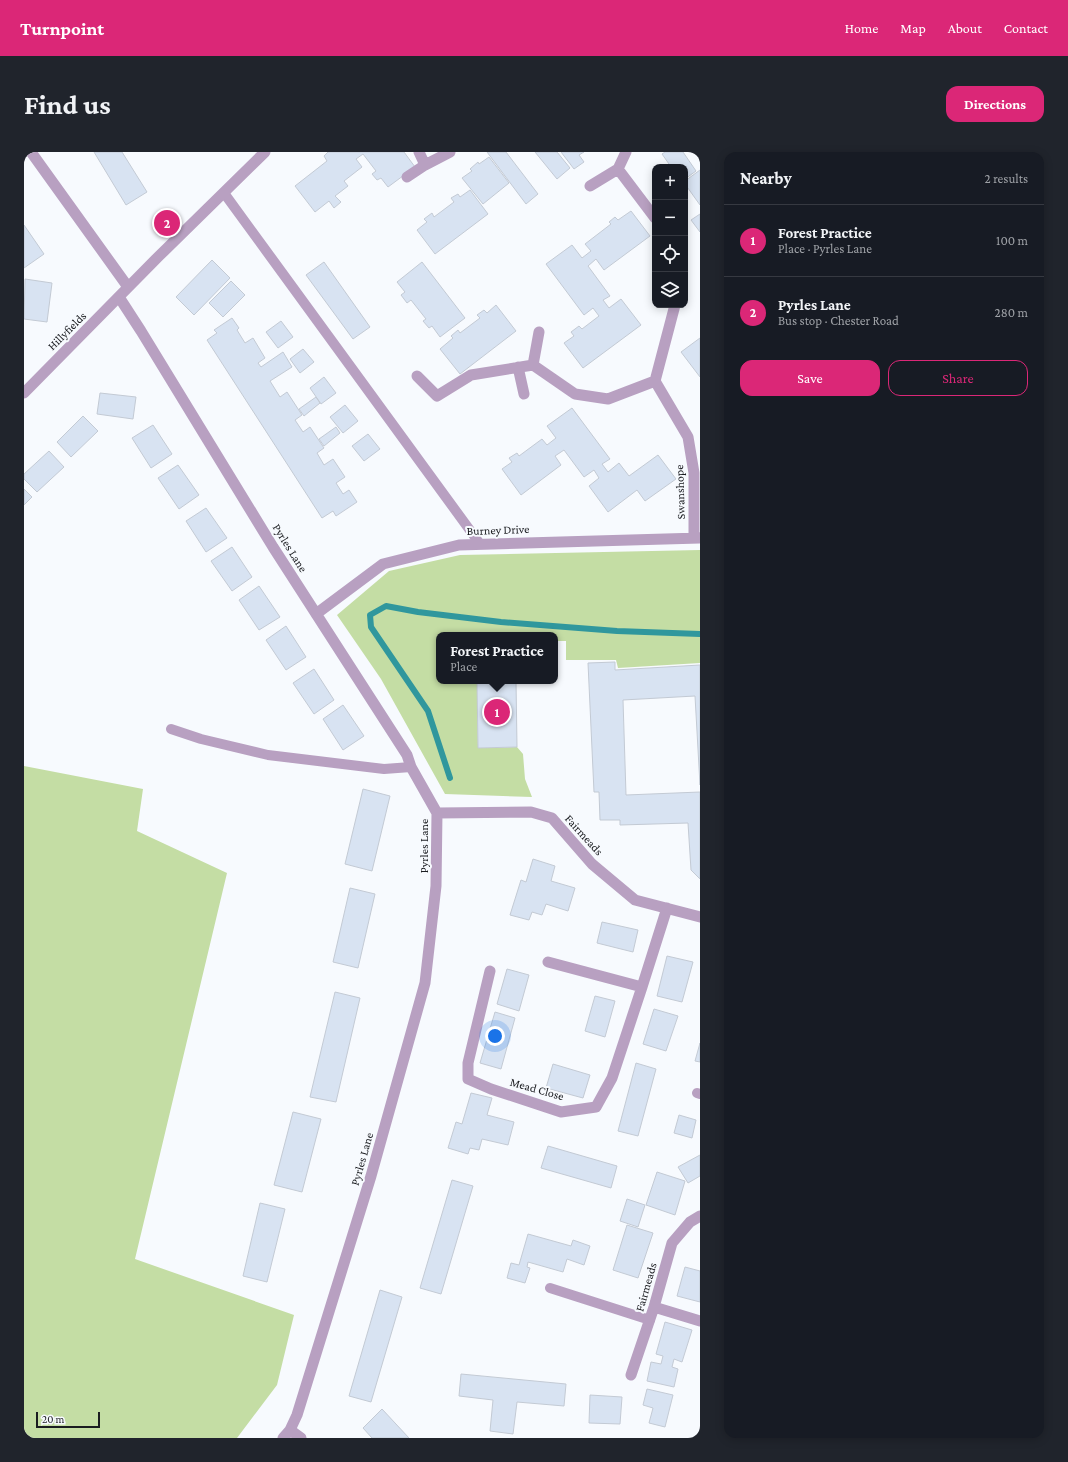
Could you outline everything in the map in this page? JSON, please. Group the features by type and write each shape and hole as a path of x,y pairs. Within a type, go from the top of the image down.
{"street":[{"path":"32,152 128,287"},
{"name":"Hillyfields","path":"24,393 128,287 265,152"},
{"path":"419,152 425,165"},
{"path":"407,178 425,165 450,152"},
{"path":"590,186 618,169 626,152"},
{"path":"618,169 652,214"},
{"name":"Pyrles Lane","path":"119,297 273,547 407,756 437,813 436,886 425,983 371,1176 297,1414 286,1434"},
{"path":"417,376 437,396 471,375 533,365 575,394 608,399 655,381 674,308"},
{"path":"533,365 539,332"},
{"path":"518,367 524,394"},
{"name":"Swanshope","path":"655,381 688,437 694,473 697,538"},
{"name":"Burney Drive","path":"316,614 383,564 459,544 697,538"},
{"name":"Fairmeads","path":"437,813 532,812 552,818 592,864 635,900 700,917"},
{"name":"Mead Close","path":"490,971 468,1063 468,1079 491,1089 561,1112 596,1107 612,1078 667,908"},
{"path":"548,962 642,987"},
{"name":"Fairmeads","path":"631,1375 650,1320 672,1243 690,1222 700,1216"},
{"path":"654,1307 700,1321"},
{"path":"286,1434 301,1438"}],"lane":[{"path":"224,193 480,544"},
{"path":"171,730 208,741 268,755 384,769 412,767"},
{"path":"550,1288 650,1320"}],"green space":[{"path":"700,550 700,663 618,668 616,660 566,660 566,641 558,641 558,632 436,632 436,684 477,684 478,748 517,747 523,754 525,779 532,797 445,794 381,679 337,615 389,571 460,555"},
{"path":"24,766 143,789 137,831 227,873 135,1259 294,1315 277,1385 237,1438 24,1438"}],"building":[{"path":"94,152 122,152 147,192 126,205"},
{"path":"328,152 404,152 415,167 388,187 381,178 377,180 372,174 376,171 363,154 356,159 362,167 344,181 348,186 335,196 341,202 334,208 329,201 315,212 295,186 327,161 324,156"},
{"path":"487,152 506,152 538,194 526,204"},
{"path":"535,152 557,152 570,168 557,179"},
{"path":"561,152 584,152 579,155 584,162 574,169"},
{"path":"665,152 683,152 696,171 688,177 688,164 669,164 662,154"},
{"path":"489,157 509,183 483,204 462,178 472,171 470,169 478,162 479,164"},
{"path":"700,170 700,205 688,188 688,179"},
{"path":"470,190 488,214 435,254 417,230 427,222 424,219 432,213 434,217 454,202 451,198 458,194 460,197"},
{"path":"631,211 650,236 604,270 596,259 588,266 610,296 603,300 609,308 621,299 641,325 583,368 564,343 574,336 571,332 579,326 582,329 599,316 593,308 584,315 546,264 572,245 582,258 591,251 585,244 611,224 609,222 615,217 618,220"},
{"path":"700,214 700,232 691,220"},
{"path":"24,225 44,254 24,268"},
{"path":"212,260 230,278 194,315 176,297"},
{"path":"324,262 370,327 353,339 306,275"},
{"path":"422,262 465,318 440,337 432,326 429,328 423,321 426,319 411,300 407,303 401,295 405,292 397,282"},
{"path":"25,279 52,283 47,322 24,319"},
{"path":"231,281 245,295 223,317 209,303"},
{"path":"496,305 516,331 460,374 440,349 453,338 451,336 458,330 460,333 480,318 477,315 484,310 487,313"},
{"path":"232,318 239,328 237,330 245,343 253,338 265,358 258,363 261,367 283,352 292,367 270,381 280,397 287,392 302,415 295,420 303,432 310,427 324,448 317,453 324,465 333,459 345,477 336,483 343,494 349,490 357,502 336,516 333,511 322,518 207,340 217,333 214,330"},
{"path":"281,321 293,337 278,348 266,332"},
{"path":"700,338 700,377 681,352"},
{"path":"303,349 314,362 300,373 290,359"},
{"path":"324,377 336,393 321,404 310,388"},
{"path":"100,393 136,397 133,419 97,414"},
{"path":"316,397 320,403 304,416 299,409"},
{"path":"345,405 358,421 343,433 330,417"},
{"path":"572,408 610,459 602,464 608,472 619,463 629,476 658,455 676,479 645,501 637,490 608,512 589,486 599,478 594,470 584,477 564,450 555,456 561,465 521,495 502,469 512,462 509,458 517,453 519,456 542,439 547,445 556,438 547,426"},
{"path":"83,416 98,431 71,457 57,442"},
{"path":"153,425 172,454 151,468 132,438"},
{"path":"336,427 340,433 324,446 319,439"},
{"path":"368,434 380,449 364,461 352,446"},
{"path":"49,451 64,467 37,492 24,479 24,474"},
{"path":"178,465 199,495 179,509 158,478"},
{"path":"24,489 32,497 24,505"},
{"path":"206,508 227,538 206,552 186,521"},
{"path":"232,547 252,577 232,591 211,561"},
{"path":"259,586 280,617 259,630 239,600"},
{"path":"286,626 306,657 286,670 266,640"},
{"path":"615,662 615,670 700,665 700,785 695,696 623,700 626,795 700,792 700,879 691,870 688,823 620,825 620,820 600,820 599,792 594,792 588,663"},
{"path":"314,669 334,700 314,714 293,683"},
{"path":"477,684 516,684 517,747 478,748"},
{"path":"343,705 364,736 343,750 323,719"},
{"path":"363,789 390,796 372,871 345,864"},
{"path":"533,859 555,866 551,881 575,888 568,911 546,904 542,915 532,912 529,920 510,915 521,880 526,882"},
{"path":"350,888 375,894 358,968 333,962"},
{"path":"602,922 638,930 633,952 597,943"},
{"path":"667,956 693,962 682,1002 657,996"},
{"path":"507,969 529,975 519,1011 497,1004"},
{"path":"335,992 360,998 336,1102 310,1097"},
{"path":"595,996 615,1001 605,1037 585,1031"},
{"path":"654,1009 678,1016 666,1051 643,1044"},
{"path":"495,1012 515,1018 501,1069 480,1063"},
{"path":"700,1043 700,1062 695,1061"},
{"path":"636,1063 656,1069 638,1136 618,1131"},
{"path":"553,1064 590,1075 583,1098 546,1088"},
{"path":"471,1093 492,1098 487,1115 514,1122 508,1145 482,1139 479,1150 470,1148 468,1154 448,1148 456,1122 462,1124"},
{"path":"293,1112 321,1119 302,1192 274,1185"},
{"path":"679,1115 696,1120 692,1138 674,1133"},
{"path":"548,1146 617,1166 611,1188 541,1168"},
{"path":"700,1155 700,1176 688,1183 678,1167"},
{"path":"657,1172 685,1181 675,1215 646,1205"},
{"path":"452,1180 473,1186 441,1294 420,1288"},
{"path":"627,1199 645,1205 638,1227 620,1221"},
{"path":"260,1203 285,1209 267,1282 243,1276"},
{"path":"627,1225 653,1233 638,1278 613,1270"},
{"path":"528,1234 571,1246 573,1240 590,1246 584,1265 567,1259 563,1272 528,1262 527,1267 530,1268 525,1283 507,1278 511,1263 519,1265"},
{"path":"685,1267 700,1271 700,1302 677,1296"},
{"path":"380,1290 402,1297 371,1402 349,1396"},
{"path":"665,1322 692,1330 682,1362 674,1359 672,1367 678,1369 674,1387 647,1381 651,1362 661,1364 663,1356 656,1354"},
{"path":"461,1374 566,1384 564,1406 517,1402 513,1434 490,1431 493,1400 459,1396"},
{"path":"647,1389 673,1395 665,1427 649,1423 653,1408 643,1405"},
{"path":"590,1395 622,1397 620,1424 589,1423"},
{"path":"382,1409 409,1438 372,1438 363,1428"}],"waterway":[{"path":"450,778 428,711 371,627 370,615 386,606 418,612 501,622 617,631 700,634"}],"place":[{"name":"Pyrles Lane","path":"167,223"},
{"name":"Forest Practice","path":"497,712"}]}
